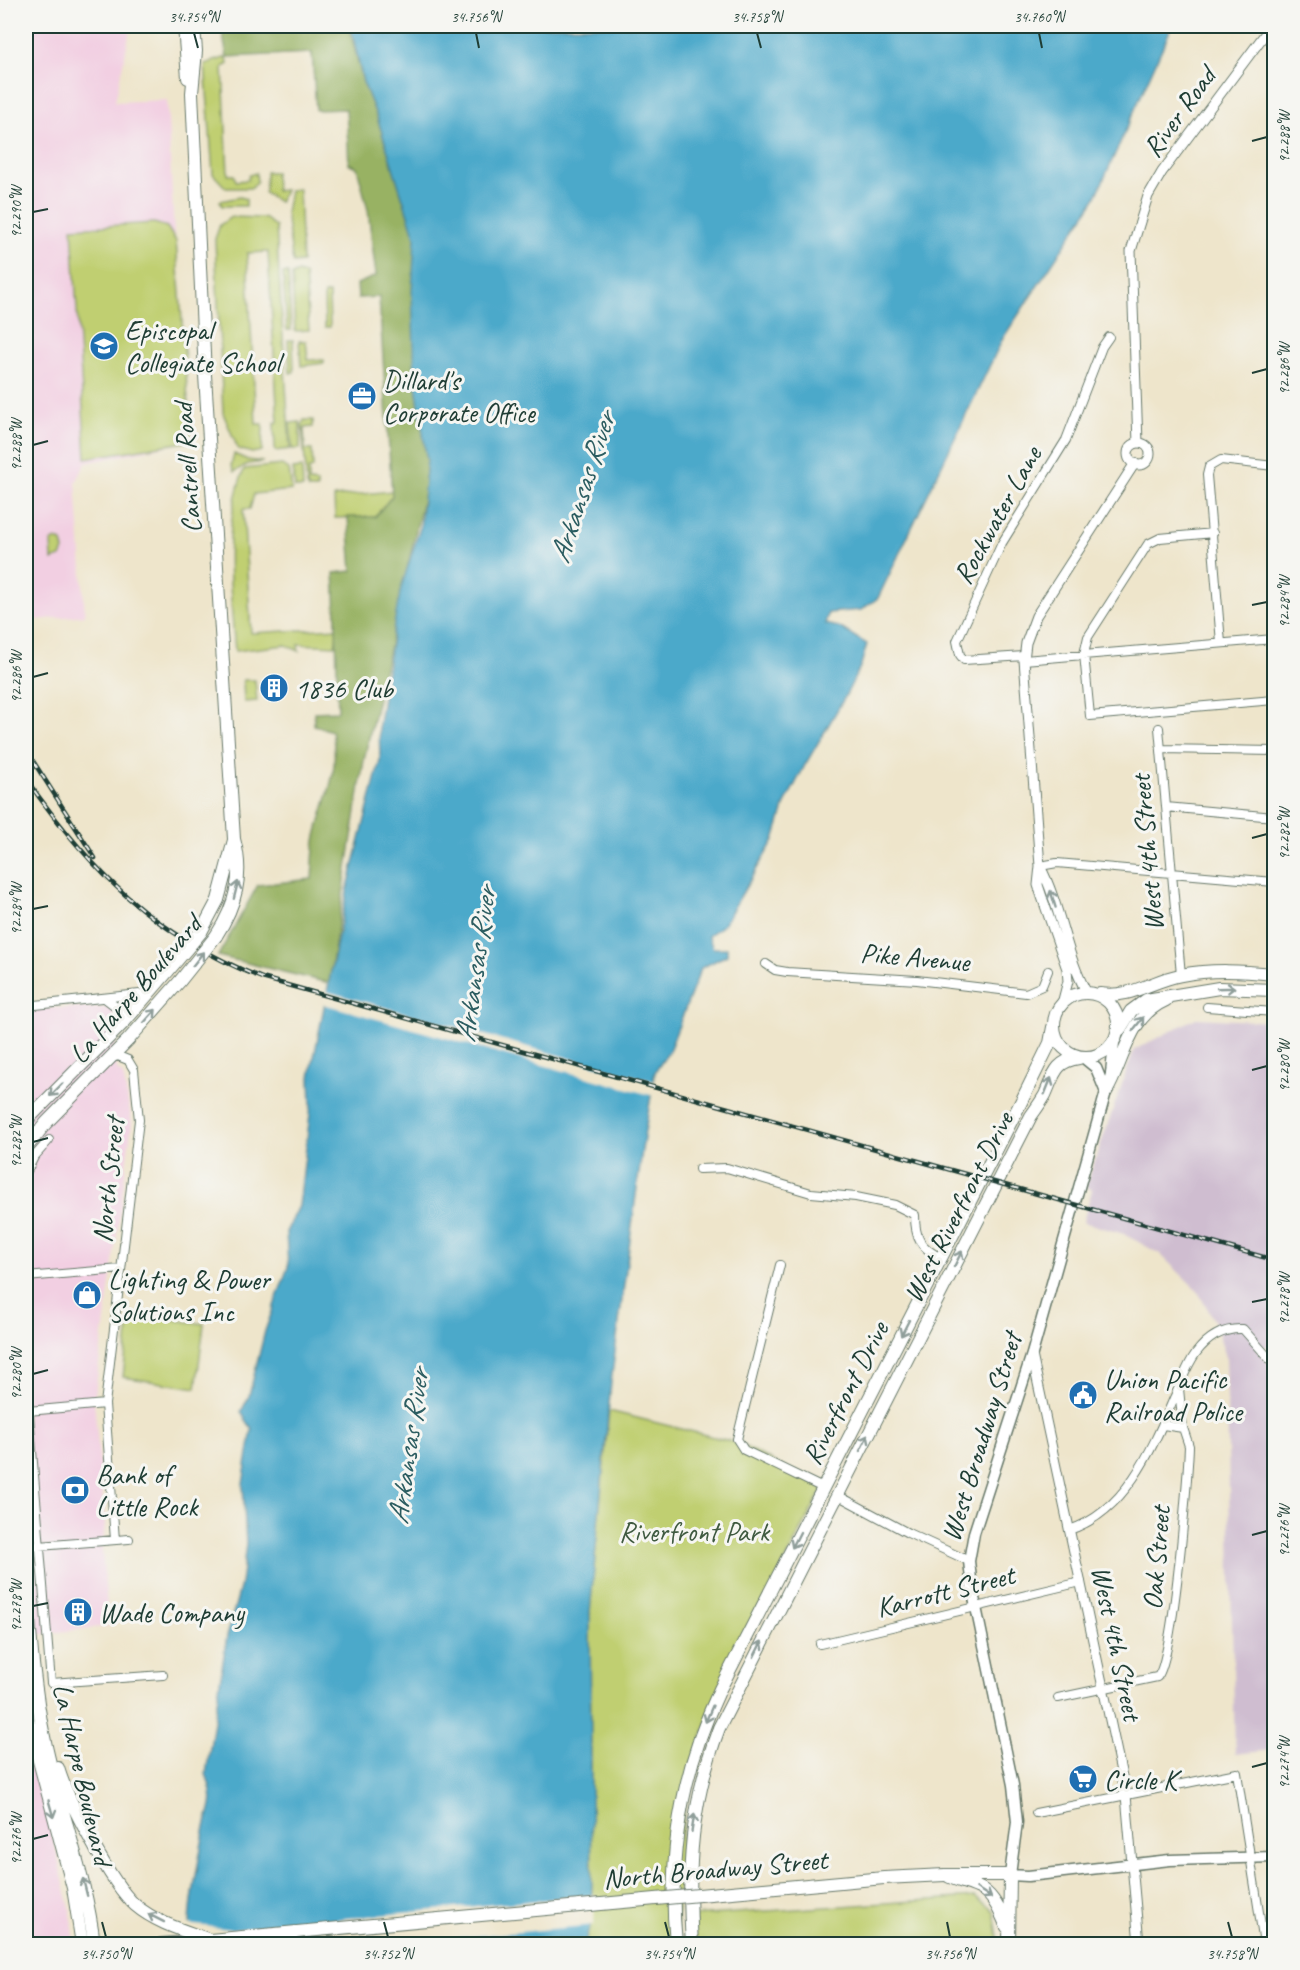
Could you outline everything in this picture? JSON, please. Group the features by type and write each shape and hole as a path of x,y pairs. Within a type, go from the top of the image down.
{"main road":[{"name":"Cantrell Road","path":"184,26 191,52"},
{"name":"Cantrell Road","path":"194,26 191,52 192,93 205,375 234,839"},
{"name":"La Harpe Boulevard","path":"26,1121 125,1021 201,932 218,900 234,839"},
{"name":"La Harpe Boulevard","path":"26,1148 46,1123 115,1055 216,936 225,922 239,881 239,859 234,839"},
{"path":"1106,1092 1096,1068 1059,1043 1053,1027 1056,1011 1074,995 1130,994 1166,978 1181,975 1238,971 1275,974"},
{"path":"1082,1058 1103,1052 1115,1038 1126,1017 1146,1000 1219,988 1275,990"},
{"path":"1090,993 1106,1000 1115,1011 1115,1038"},
{"path":"1106,1092 1115,1076 1126,1042 1138,1023 1155,1006 1178,995"},
{"name":"Riverfront Drive","path":"676,1944 673,1872 676,1835 685,1783 712,1705 1021,1102 1050,1043 1053,1027"},
{"name":"West Broadway Street","path":"1009,1944 1010,1875 1016,1835 1015,1799 969,1561 974,1533 1032,1354 1106,1092 1111,1074 1115,1038"},
{"name":"West Riverfront Drive","path":"692,1944 689,1857 702,1780 728,1708 1045,1094 1055,1068 1064,1061 1082,1058"},
{"path":"823,1488 837,1495"},
{"name":"La Harpe Boulevard","path":"26,1578 32,1649 44,1738 86,1891 94,1944"},
{"path":"32,1649 59,1773 95,1846 122,1892 152,1916 210,1940"},
{"name":"La Harpe Boulevard","path":"26,1712 73,1888 82,1944"},
{"name":"North Broadway Street","path":"161,1944 884,1878 945,1875 1028,1876 1132,1864 1275,1857"},
{"path":"945,1875 959,1883 982,1890 992,1898 1008,1927"}],"street":[{"name":"River Road","path":"1138,443 1131,271 1135,232 1148,196 1162,172 1271,26"},
{"name":"Rockwater Lane","path":"1024,658 964,660 960,655 957,641 1002,543 1065,440 1102,346 1108,337"},
{"path":"1062,1004 1066,991 1067,969 1038,885 1040,866 1024,658 1029,632 1036,616 1134,464 1147,462 1150,453 1146,446 1138,443 1129,452 1134,464"},
{"path":"1221,643 1214,533 1207,475 1209,467 1221,460 1275,466"},
{"path":"1214,533 1160,538 1148,543 1088,637 1084,654 1090,716 1275,700"},
{"path":"1024,658 1275,639"},
{"name":"West 4th Street","path":"1159,728 1181,975"},
{"path":"1161,749 1275,751"},
{"path":"1166,807 1275,817"},
{"path":"1040,866 1058,863 1275,882"},
{"path":"1040,866 1048,882 1077,975 1090,993"},
{"name":"Pike Avenue","path":"766,964 776,970 787,972 917,980 1026,993 1042,986 1048,971"},
{"path":"26,1006 150,993"},
{"path":"106,999 119,1009 125,1021"},
{"path":"1207,1007 1275,1012"},
{"name":"North Street","path":"115,1055 128,1060 134,1070 139,1120 105,1404 115,1540"},
{"path":"26,1173 33,1157 49,1140"},
{"path":"699,1169 727,1168 811,1193 856,1197 895,1205 915,1215 917,1240 926,1250 941,1258"},
{"path":"780,1265 737,1439 744,1450 823,1488"},
{"path":"26,1277 121,1269"},
{"name":"Oak Street","path":"1069,1530 1093,1521 1120,1494 1142,1465 1196,1353 1222,1331 1243,1329 1275,1364"},
{"name":"West 4th Street","path":"1032,1354 1126,1795 1139,1944"},
{"path":"26,1377 51,1683 164,1675"},
{"name":"Oak Street","path":"1104,1689 1144,1680 1162,1673 1172,1629 1190,1446 1183,1428 1179,1389"},
{"path":"28,1411 105,1404"},
{"path":"1163,1425 1183,1428"},
{"path":"837,1495 908,1533 969,1561"},
{"path":"26,1547 129,1539"},
{"name":"Karrott Street","path":"820,1644 1081,1582"},
{"path":"1058,1698 1104,1689"},
{"path":"1036,1814 1230,1773 1238,1775 1264,1944"}],"shaded area":[{"name":"Episcopal Collegiate School","path":"131,26 115,102 167,100 175,252 191,441 86,463 76,482 85,615 26,621 26,27"},
{"path":"26,1008 113,1008 117,1070 123,1075 132,1123 94,1400 105,1524 102,1551 109,1626 26,1636"},
{"path":"1196,1018 1274,1022 1274,1348 1271,1345 1257,1349 1274,1370 1274,1750 1235,1754 1226,1357 1214,1320 1197,1290 1160,1254 1124,1234 1083,1222 1092,1190 1086,1186 1134,1050"},
{"path":"26,1725 71,1913 75,1944 26,1944"}],"green space":[{"path":"221,26 349,26 363,82 377,117 415,237 415,378 427,461 424,495 364,760 329,983 218,956 258,885 312,879 315,841 330,787 334,761 332,731 314,725 314,712 338,711 334,573 352,571 348,517 375,517 392,496 379,297 358,298 357,284 376,276 368,210 357,167 349,164 346,109 316,110 312,53 227,57"},
{"path":"227,57 228,64 223,67 228,175 234,175 236,181 248,180 249,175 256,173 257,182 251,188 226,188 213,174 205,64"},
{"path":"266,172 275,172 276,191 285,190 279,202 265,193"},
{"path":"299,189 302,262 293,263 286,213 290,190"},
{"path":"240,197 246,199 246,206 222,206 220,201"},
{"path":"231,217 265,218 276,227 290,449 275,451 274,423 278,422 268,252 247,253 256,424 263,424 262,451 252,453 238,449 223,413 215,239 220,225"},
{"path":"154,223 167,227 176,241 191,441 86,458 72,228"},
{"path":"298,272 305,275 309,330 295,331 292,275"},
{"path":"283,273 288,273 291,330 287,330"},
{"path":"324,294 329,294 330,327 325,327"},
{"path":"288,340 293,340 294,372 290,373"},
{"path":"299,341 306,341 308,360 324,360 324,363 301,366"},
{"path":"304,420 313,420 313,427 304,428 305,450 312,450 313,468 309,469 309,482 317,483 317,489 309,489 307,485 302,425"},
{"path":"300,422 300,449 292,449 290,423"},
{"path":"234,454 248,460 263,462 248,464 234,472 231,465"},
{"path":"282,465 289,470 292,490 254,494 250,509 243,509 251,633 338,628 335,646 298,644 299,651 286,645 235,651 229,558 237,491 244,469"},
{"path":"302,468 303,488 295,488 293,469"},
{"path":"392,491 392,496 375,517 335,518 334,497"},
{"path":"56,539 62,542 64,550 61,557 52,560 51,542"},
{"path":"243,680 255,680 257,701 244,702"},
{"path":"130,1314 204,1324 196,1388 123,1377"},
{"name":"Riverfront Park","path":"609,1411 738,1443 823,1488 720,1688 685,1783 676,1944 584,1944 592,1921 590,1612"},
{"path":"975,1897 994,1911 999,1944 696,1944 693,1916"}],"water":[{"name":"Arkansas River","path":"351,26 1172,26 1095,199 1003,338 878,598 861,610 828,613 825,624 839,627 867,644 861,665 785,804 774,840 724,924 708,936 713,948 727,948 727,955 701,968 669,1051 655,1072 643,1143 611,1382 590,1612 592,1921 584,1944 190,1944 190,1917 194,1890 212,1800 206,1774 227,1636 241,1584 246,1544 243,1484 252,1429 241,1412 249,1396 265,1331 288,1267 286,1232 299,1206 311,1105 310,1077 348,887 380,760 379,724 394,624 401,588 420,528 427,461 415,378 412,292 415,237 377,117 363,82"}],"pier":[{"path":"325,991 656,1082 654,1096 323,1004"},
{"path":"595,1895 594,1925 391,1944 187,1944 186,1924 231,1929"}],"railway":[{"path":"26,750 95,858"},
{"path":"26,779 75,843 128,897 157,921 188,942 262,978 1274,1260"}],"place":[{"name":"Episcopal Collegiate School","path":"104,346"},
{"name":"Dillard's Corporate Office","path":"362,396"},
{"name":"1836 Club","path":"274,688"},
{"name":"Lighting & Power Solutions Inc","path":"87,1295"},
{"name":"Union Pacific Railroad Police","path":"1083,1395"},
{"name":"Bank of Little Rock","path":"75,1490"},
{"name":"Wade Company","path":"78,1612"},
{"name":"Circle K","path":"1083,1779"}]}
